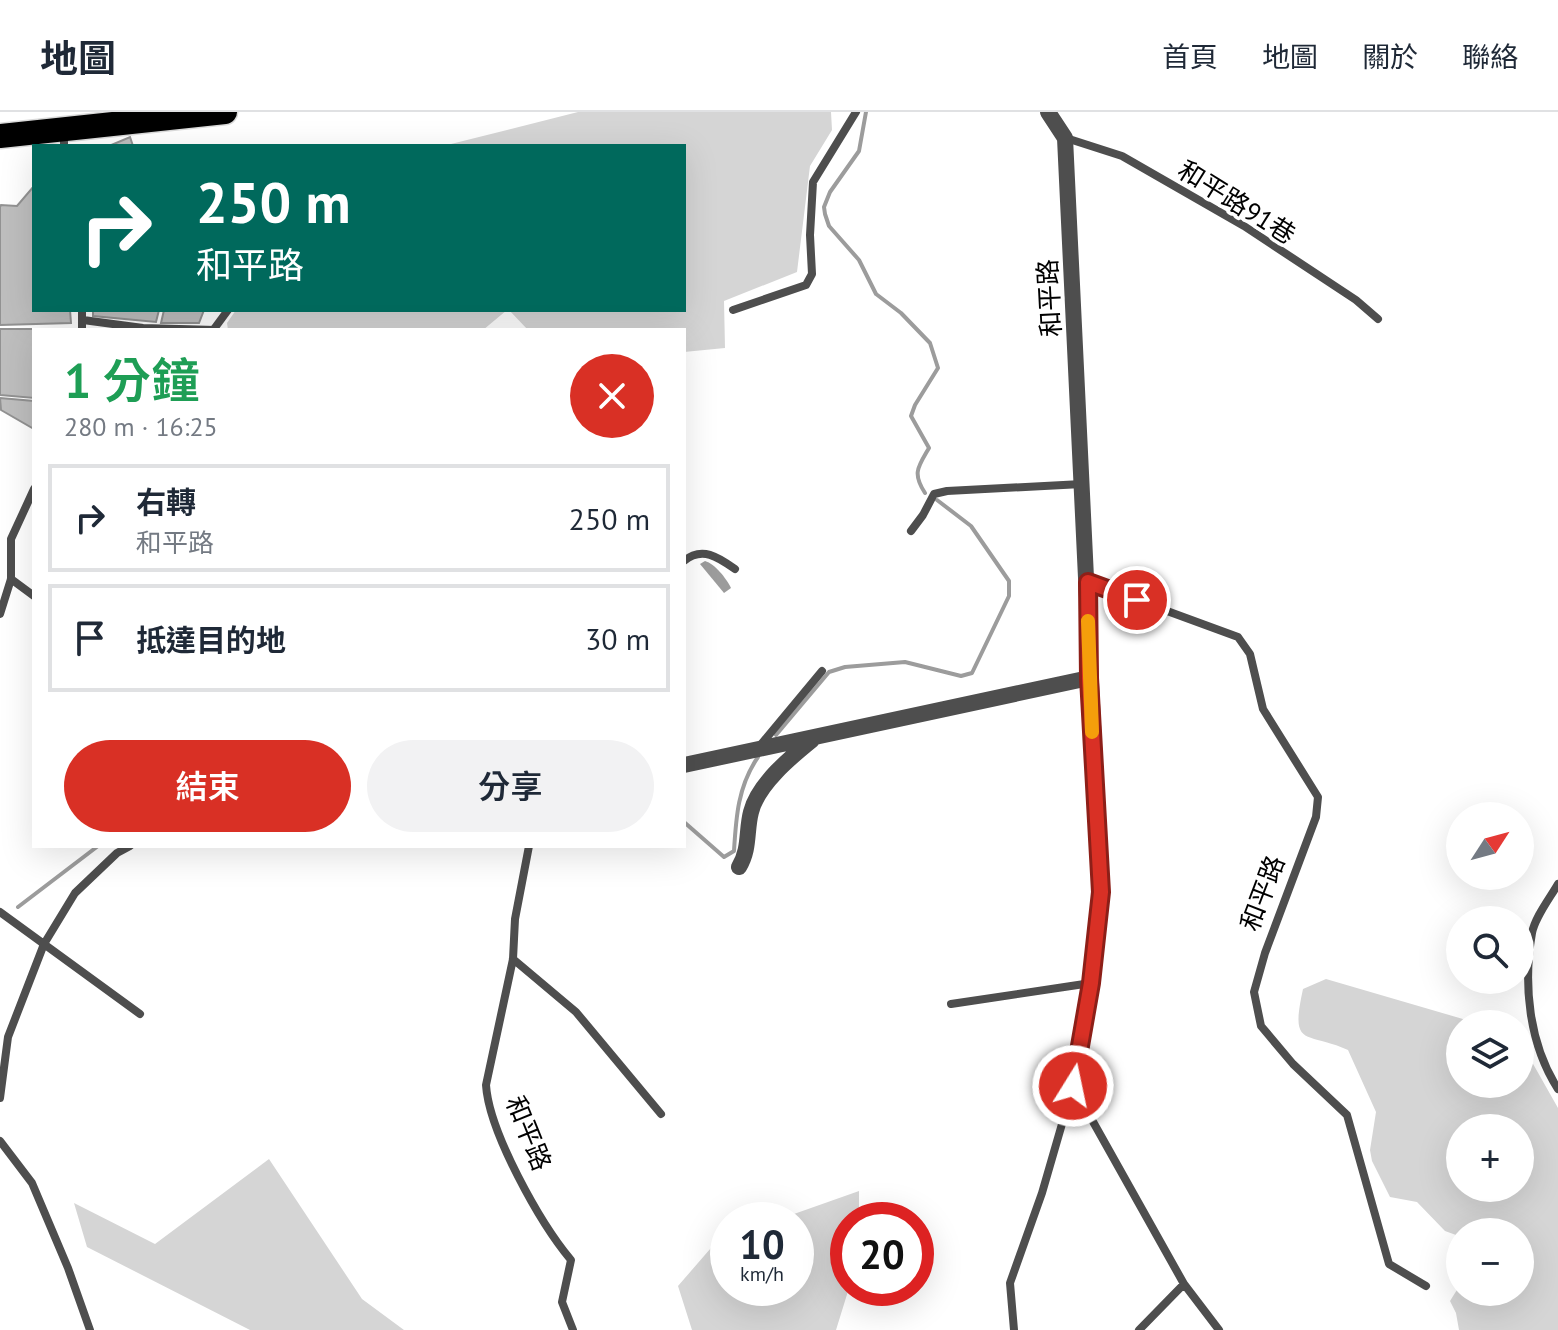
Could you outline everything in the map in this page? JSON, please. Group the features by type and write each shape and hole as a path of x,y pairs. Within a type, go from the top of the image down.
{"highway":[{"path":"0,136 225,112"}],"street":[{"path":"1048,112 1065,138"},
{"name":"和平路","path":"1065,138 1101,892 1097,931"},
{"path":"686,765 1089,678"},
{"path":"739,867 746,856 752,809 762,792 798,751 813,739"}],"lane":[{"path":"733,310 806,285 812,274 810,235 813,182 856,112"},
{"name":"和平路91巷","path":"1065,138 1136,163 1244,226 1356,300 1378,319"},
{"path":"82,315 143,328"},
{"path":"911,531 934,494 1083,484"},
{"path":"0,614 11,579 11,539 32,493"},
{"path":"686,559 693,554 715,554 735,569"},
{"path":"11,579 32,595"},
{"name":"和平路","path":"1088,582 1238,637 1250,654 1263,709 1318,797 1316,817 1265,953 1254,992 1261,1026 1293,1064 1347,1115 1389,1264 1426,1286"},
{"path":"757,748 822,671"},
{"path":"0,1098 8,1037 44,944 75,893 126,848"},
{"name":"和平路","path":"529,848 515,919 513,959 486,1085 487,1103 530,1197 555,1241 571,1260 562,1302 573,1330"},
{"path":"1558,884 1533,931 1528,1005 1543,1066 1558,1089"},
{"path":"0,912 140,1014"},
{"name":"和平路","path":"1014,1330 1010,1283 1042,1193 1073,1086 1097,931"},
{"path":"513,959 576,1012 661,1114"},
{"path":"951,1004 1091,983"},
{"path":"1073,1086 1184,1284 1219,1330"},
{"path":"0,1141 32,1183 90,1330"},
{"path":"1139,1330 1184,1284"}],"shaded area":[{"path":"578,112 831,112 832,130 810,166 797,272 724,301 725,348 686,352 686,328 526,328 511,312 686,312 686,144 451,144"},
{"path":"235,312 505,312 485,328 228,328 227,323"},
{"path":"705,561 720,572 731,588 724,593 700,564"},
{"path":"1326,979 1446,1014 1446,1098 1534,1098 1534,1066 1558,1108 1558,1330 1459,1330 1452,1306 1534,1306 1534,1218 1446,1218 1446,1231 1417,1202 1390,1197 1372,1161 1370,1150 1376,1112 1348,1050 1304,1035 1298,1021 1303,989"},
{"path":"269,1159 362,1299 404,1330 250,1330 87,1247 74,1203 155,1244"},
{"path":"859,1191 859,1202 830,1202 830,1306 843,1306 836,1330 692,1330 678,1286 710,1249 710,1306 814,1306 814,1207"}],"building":[{"path":"130,137 132,144 114,144"},
{"path":"32,188 32,312 70,312 71,323 0,325 0,207 17,206"},
{"path":"93,312 158,312 156,322 93,316"},
{"path":"164,312 203,312 199,323 161,323"},
{"path":"0,329 32,329 32,398 0,395"},
{"path":"0,398 32,401 32,428 1,410"}],"waterway":[{"path":"866,112 859,151 830,192 824,207 825,214 829,226 859,260 876,294 901,313 930,343 938,368 911,416 929,448 918,470 925,493"},
{"path":"776,735 829,672 845,667 905,662 961,676 972,673 1009,596 1009,581 971,526 937,500"},
{"path":"686,824 724,857 734,851 742,791 758,757"},
{"path":"18,907 95,848"}],"slow traffic":[{"path":"1088,621 1092,732"}],"route":[{"path":"1073,1086 1091,983 1101,892 1089,678 1088,582 1137,600"}]}
